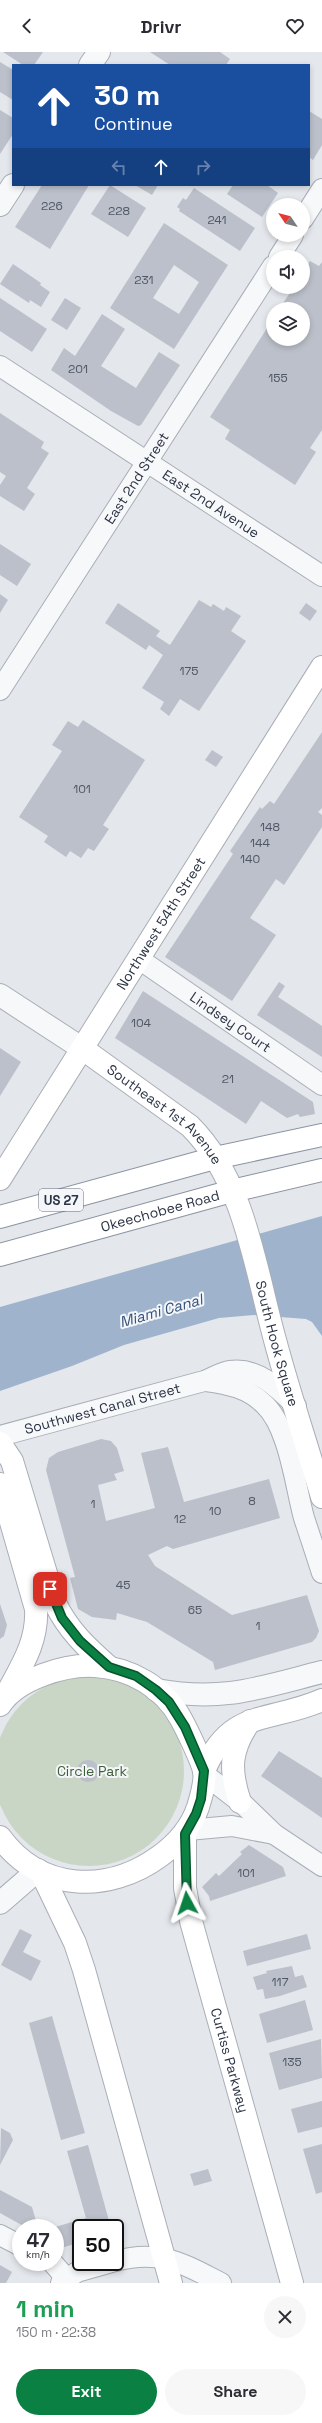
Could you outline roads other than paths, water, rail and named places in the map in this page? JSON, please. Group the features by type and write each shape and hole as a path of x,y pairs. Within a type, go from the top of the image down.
{"main road":[{"name":"Northwest 54th Street","path":"0,1179 322,667"},
{"name":"Southeast 1st Avenue","path":"83,1049 190,1126 203,1138 232,1191"},
{"name":"US 27","path":"0,1217 215,1158 292,1139 322,1135"},
{"name":"Okeechobee Road","path":"0,1256 232,1191 322,1170"},
{"name":"South Hook Square","path":"232,1191 246,1233 275,1342 296,1406 322,1497"},
{"path":"0,1443 12,1461 55,1604 62,1618 80,1641 109,1667"},
{"path":"0,1484 34,1603 37,1621 36,1632 30,1650 2,1701"},
{"path":"2,1701 24,1684 62,1668 109,1667 136,1676 156,1690 178,1714 204,1772"},
{"path":"0,1837 15,1854 39,1871 55,1878 86,1883 117,1879 150,1864 187,1832 201,1799 204,1772 218,1743 236,1728 250,1721 317,1704"},
{"path":"240,1802 232,1769 234,1755 243,1732 250,1721"},
{"name":"Curtiss Parkway","path":"187,1832 185,1888 191,1921 292,2283"},
{"path":"39,1871 75,1943 84,1970 171,2283"}],"street":[{"path":"91,64 99,52"},
{"path":"0,205 12,186"},
{"path":"310,208 322,189"},
{"name":"East 2nd Street","path":"0,690 266,277"},
{"name":"East 2nd Avenue","path":"0,366 322,576"},
{"name":"Lindsey Court","path":"139,960 322,1085"},
{"path":"0,995 83,1049"},
{"name":"Southwest Canal Street","path":"0,1436 204,1381 230,1371 256,1375 279,1389 296,1406"},
{"name":"Southwest Canal Street","path":"204,1381 228,1384 242,1389 265,1404"},
{"name":"South Hook Square","path":"265,1404 274,1417 282,1434 316,1537 322,1573"},
{"path":"156,1690 196,1695 230,1694 265,1688 319,1670"},
{"path":"204,1772 240,1802 274,1834 322,1866"},
{"path":"187,1832 232,1826 274,1834"},
{"path":"0,1903 39,1871"},
{"path":"0,2234 12,2241"},
{"path":"124,2259 144,2255 164,2258 221,2283"},
{"path":"58,2271 63,2280 80,2271"}],"water":[{"name":"Miami Canal","path":"322,1216 322,1336 312,1322 306,1319 254,1315 219,1318 124,1345 72,1366 0,1391 0,1307"}],"park label":[{"name":"Circle Park","path":"92,1771"}]}
